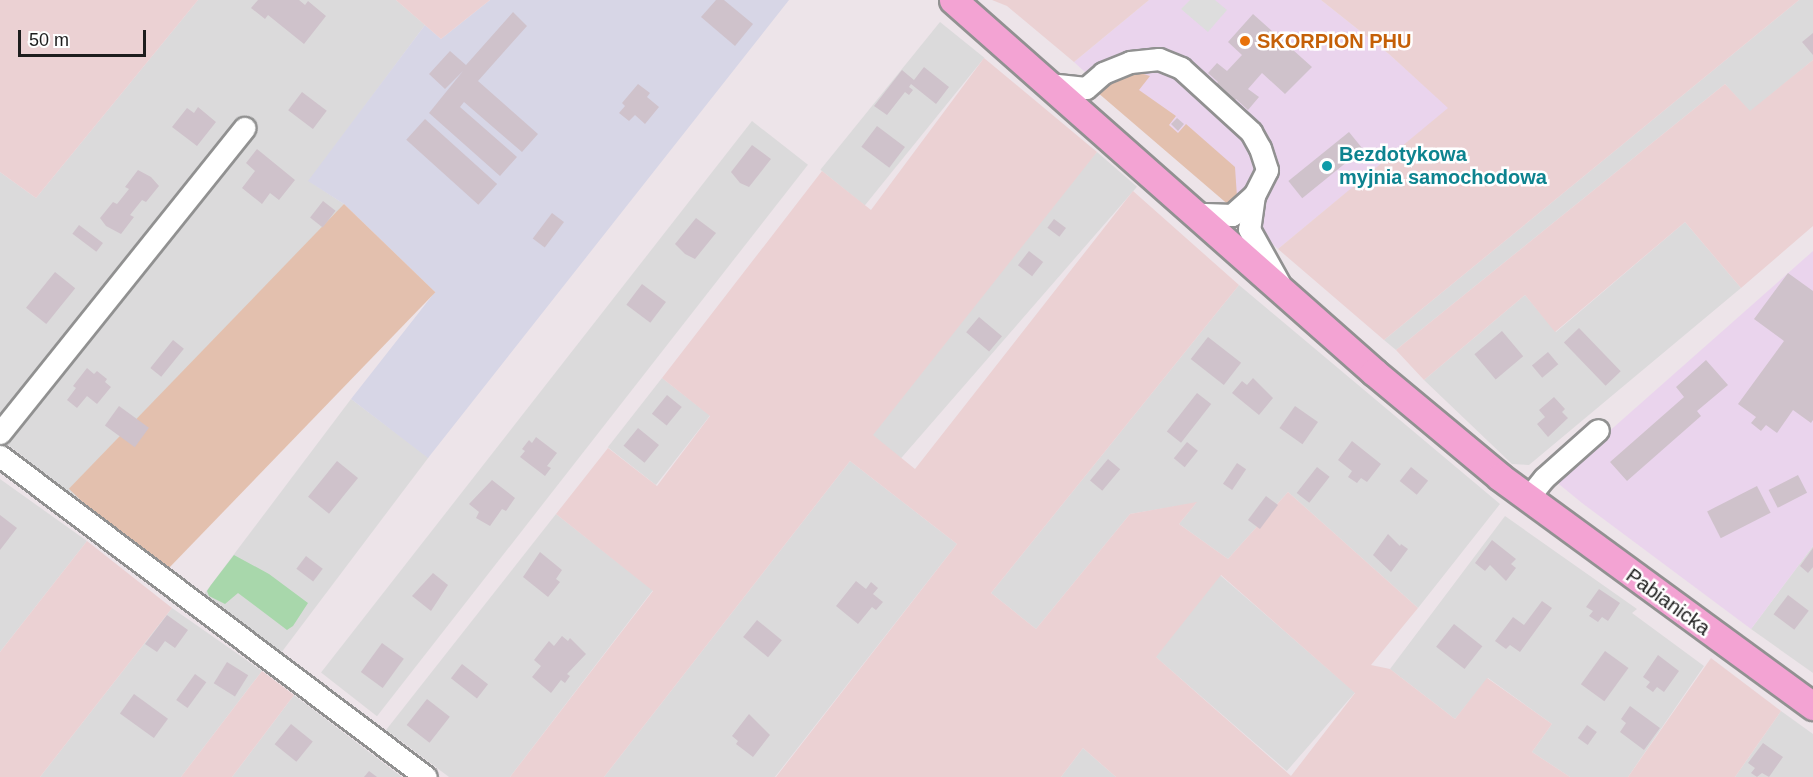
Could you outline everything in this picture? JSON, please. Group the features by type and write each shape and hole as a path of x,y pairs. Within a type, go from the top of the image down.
{"main road":[{"name":"Pabianicka","path":"953,0 1282,288 1374,372 1526,498 1813,706"}],"street":[{"path":"1085,116 1086,88 1103,73 1130,62 1159,59 1181,68 1241,122 1260,148 1267,170 1254,195 1249,229 1282,288"},
{"path":"1048,84 1086,88"},
{"path":"0,433 244,128"},
{"path":"1198,214 1232,215 1254,195"},
{"path":"1526,498 1544,478 1598,430"},
{"path":"0,456 426,777"}],"shaded area":[{"path":"0,0 198,0 36,198 0,172"},
{"path":"198,0 396,0 425,25 309,181 344,204 103,518 4,442 256,126 244,117 238,118 0,418 0,172 36,198"},
{"path":"396,0 490,0 441,39"},
{"path":"490,0 789,0 428,458 351,399 435,292 344,204 308,181 425,25 441,39"},
{"path":"992,0 1149,0 1074,62 1007,6"},
{"path":"1149,0 1321,0 1389,54 1449,108 1278,249 1074,62"},
{"path":"1190,0 1215,0 1227,10 1208,32 1181,9"},
{"path":"1321,0 1799,0 1384,340 1278,249 1448,108 1389,54"},
{"path":"1799,0 1813,0 1813,60 1750,112 1725,84 1396,350 1384,340"},
{"path":"940,22 984,58 865,206 820,170"},
{"path":"984,58 1097,152 873,435 915,469 1133,191 1239,285 991,593 1036,629 1130,514 1197,502 1179,524 1228,559 1288,492 1418,608 1371,665 1390,669 1455,719 1487,678 1552,724 1532,752 1570,777 1116,777 1083,748 1061,777 776,777 957,544 850,461 604,777 510,777 653,591 556,514 608,448 657,486 710,416 662,378 822,171 871,210","holes":["1221,575 1355,693 1291,776 1156,657"]},
{"path":"1813,60 1813,226 1741,288 1685,222 1555,332 1525,295 1424,380 1396,350 1725,84 1750,111"},
{"path":"1128,69 1150,76 1139,90 1176,116 1169,125 1178,133 1186,124 1235,167 1237,197 1231,207 1097,92 1109,77"},
{"path":"752,121 808,165 377,716 321,673"},
{"path":"1097,152 1137,187 900,459 860,424"},
{"path":"344,204 435,292 160,577 69,489"},
{"path":"1685,222 1741,288 1529,465 1512,464 1424,380 1525,295 1556,332"},
{"path":"1813,251 1813,546 1751,629 1554,480"},
{"path":"1239,285 1500,504 1418,608 1288,492 1228,559 1179,524 1196,503 1130,514 1036,629 991,593"},
{"path":"662,378 710,416 656,485 608,447"},
{"path":"351,399 428,457 280,654 203,595"},
{"path":"850,461 957,544 775,777 604,777"},
{"path":"0,479 87,541 0,652"},
{"path":"556,514 653,590 510,777 449,777 386,730"},
{"path":"1505,516 1637,609 1632,613 1704,666 1628,777 1570,777 1532,752 1552,724 1488,678 1455,719 1390,669"},
{"path":"87,541 172,608 40,777 0,777 0,652"},
{"path":"1813,546 1813,673 1751,629"},
{"path":"234,555 269,574 308,603 293,626 287,630 238,593 225,604 209,596 207,591"},
{"path":"1220,575 1355,692 1287,771 1152,653"},
{"path":"172,608 262,671 181,777 40,777"},
{"path":"1711,658 1781,711 1735,777 1628,777"},
{"path":"262,671 294,695 232,777 181,777"},
{"path":"294,695 402,777 232,777"},
{"path":"1781,711 1813,734 1813,777 1735,777"},
{"path":"1083,748 1116,777 1061,777"}],"building":[{"path":"258,0 299,0 305,5 308,1 326,16 304,44 268,15 265,19 251,8"},
{"path":"716,0 724,0 753,24 735,46 701,17"},
{"path":"513,12 527,26 478,81 538,134 522,152 464,102 460,107 517,157 500,176 429,113 463,71 445,89 429,74 450,51 466,65"},
{"path":"1253,14 1312,67 1285,94 1262,73 1248,89 1259,97 1248,110 1236,99 1220,118 1201,102 1218,82 1208,73 1217,63 1227,71 1242,55 1228,42"},
{"path":"1813,33 1813,55 1802,42"},
{"path":"924,67 949,87 936,104 911,84 909,87 913,90 909,95 905,92 887,115 874,106 902,70 914,80"},
{"path":"638,84 650,93 647,97 659,107 645,124 635,115 629,121 619,113 625,106 622,103"},
{"path":"302,92 327,111 313,129 288,110"},
{"path":"198,107 216,122 197,146 172,127 187,108 194,113"},
{"path":"1177,118 1184,124 1178,131 1171,124"},
{"path":"425,119 497,184 478,205 406,140"},
{"path":"877,126 905,147 889,168 861,147"},
{"name":"Bezdotykowa myjnia samochodowa","path":"1349,132 1363,149 1302,198 1288,181"},
{"path":"752,145 771,159 749,187 740,183 731,172"},
{"path":"257,149 295,180 279,200 270,193 262,204 242,188 255,171 246,163"},
{"path":"138,170 151,177 159,186 146,202 142,200 130,215 134,217 121,234 106,226 100,218 113,202 117,204 129,189 125,187"},
{"path":"323,201 336,211 323,227 310,218"},
{"path":"552,213 564,222 545,248 533,239"},
{"path":"696,218 716,233 695,259 685,254 675,244"},
{"path":"1054,219 1066,228 1059,237 1047,228"},
{"path":"79,225 103,243 96,252 72,234"},
{"path":"1029,251 1043,262 1032,276 1018,265"},
{"path":"55,272 75,288 46,324 26,308"},
{"path":"1788,273 1813,291 1813,420 1811,423 1793,410 1777,433 1766,425 1761,431 1751,423 1756,417 1738,404 1784,341 1754,319"},
{"path":"642,284 666,302 650,323 626,305"},
{"path":"979,317 1002,336 989,352 966,332"},
{"path":"1579,328 1621,371 1606,386 1564,343"},
{"path":"1502,331 1523,356 1496,379 1474,354"},
{"path":"1208,337 1241,363 1224,385 1191,359"},
{"path":"173,340 184,349 161,377 150,368"},
{"path":"1548,352 1558,364 1542,378 1532,365"},
{"path":"1706,360 1728,385 1697,411 1701,416 1627,481 1610,462 1684,397 1676,387"},
{"path":"87,368 94,374 97,371 107,379 105,382 111,387 97,404 87,396 77,408 67,400 76,388 73,386"},
{"path":"1253,378 1273,398 1259,415 1232,393 1242,381 1247,385"},
{"path":"1197,393 1211,404 1181,443 1167,432"},
{"path":"667,395 682,407 667,426 652,414"},
{"path":"1554,397 1565,409 1562,412 1568,418 1548,437 1537,424 1545,417 1539,410"},
{"path":"119,406 149,428 135,447 105,425"},
{"path":"1295,406 1318,422 1302,444 1280,428"},
{"path":"638,428 659,445 645,463 624,446"},
{"path":"536,437 557,453 547,466 551,468 545,476 520,457 525,451 522,449 529,440 532,443"},
{"path":"1352,441 1381,464 1367,482 1361,478 1357,483 1348,477 1352,471 1338,460"},
{"path":"1187,442 1198,451 1185,467 1174,458"},
{"path":"1108,459 1120,469 1102,491 1090,480"},
{"path":"337,461 358,478 329,514 308,497"},
{"path":"1237,463 1246,469 1232,490 1223,484"},
{"path":"1317,467 1330,477 1309,503 1297,493"},
{"path":"1411,467 1428,481 1417,495 1400,481"},
{"path":"1798,475 1807,493 1778,508 1769,490"},
{"path":"492,480 515,498 506,511 502,509 490,526 476,518 479,512 469,504"},
{"path":"1757,486 1771,513 1721,538 1707,511"},
{"path":"1266,496 1278,505 1260,529 1248,520"},
{"path":"0,515 17,528 0,550"},
{"path":"1388,534 1400,546 1401,544 1408,549 1391,572 1373,555"},
{"path":"1492,540 1516,559 1511,564 1516,568 1506,581 1490,565 1485,571 1475,563"},
{"path":"1813,548 1813,567 1808,573 1800,566"},
{"path":"540,552 562,570 556,579 560,582 548,597 523,577"},
{"path":"306,556 323,569 313,581 296,569"},
{"path":"433,573 448,585 431,611 412,596"},
{"path":"856,581 866,589 871,582 878,588 873,594 883,602 876,610 872,607 858,624 836,606"},
{"path":"1599,589 1620,603 1608,621 1602,617 1598,622 1589,616 1593,611 1586,607"},
{"path":"1788,595 1809,611 1794,630 1774,614"},
{"path":"1542,601 1552,608 1520,652 1510,645 1506,649 1495,641 1513,617 1524,625"},
{"path":"167,615 188,630 175,648 165,641 157,652 145,644"},
{"path":"757,620 782,640 768,657 743,637"},
{"path":"1454,624 1482,646 1465,669 1436,647"},
{"path":"562,636 568,641 570,638 586,654 567,674 570,676 565,683 561,680 551,693 532,677 541,666 534,660 549,641 554,646"},
{"path":"382,643 404,659 383,688 361,672"},
{"path":"1605,651 1628,668 1604,701 1581,684"},
{"path":"1658,655 1679,671 1664,692 1657,687 1653,692 1646,687 1650,682 1643,677"},
{"path":"227,662 248,675 235,696 214,683"},
{"path":"462,664 488,684 477,699 451,678"},
{"path":"195,674 206,682 188,708 176,700"},
{"path":"134,694 168,719 154,738 120,713"},
{"path":"427,699 450,717 430,743 407,725"},
{"path":"1630,706 1660,728 1644,750 1620,732 1626,723 1621,719"},
{"path":"749,714 770,735 753,757 736,744 738,741 732,736"},
{"path":"291,724 313,742 296,762 275,744"},
{"path":"1587,725 1597,732 1588,745 1578,738"},
{"path":"1763,743 1783,757 1769,777 1762,773 1757,777 1751,773 1755,768 1748,763"},
{"path":"369,771 377,777 364,777"}],"place":[{"name":"SKORPION PHU","path":"1245,41"},
{"name":"Bezdotykowa myjnia samochodowa","path":"1327,166"}]}
